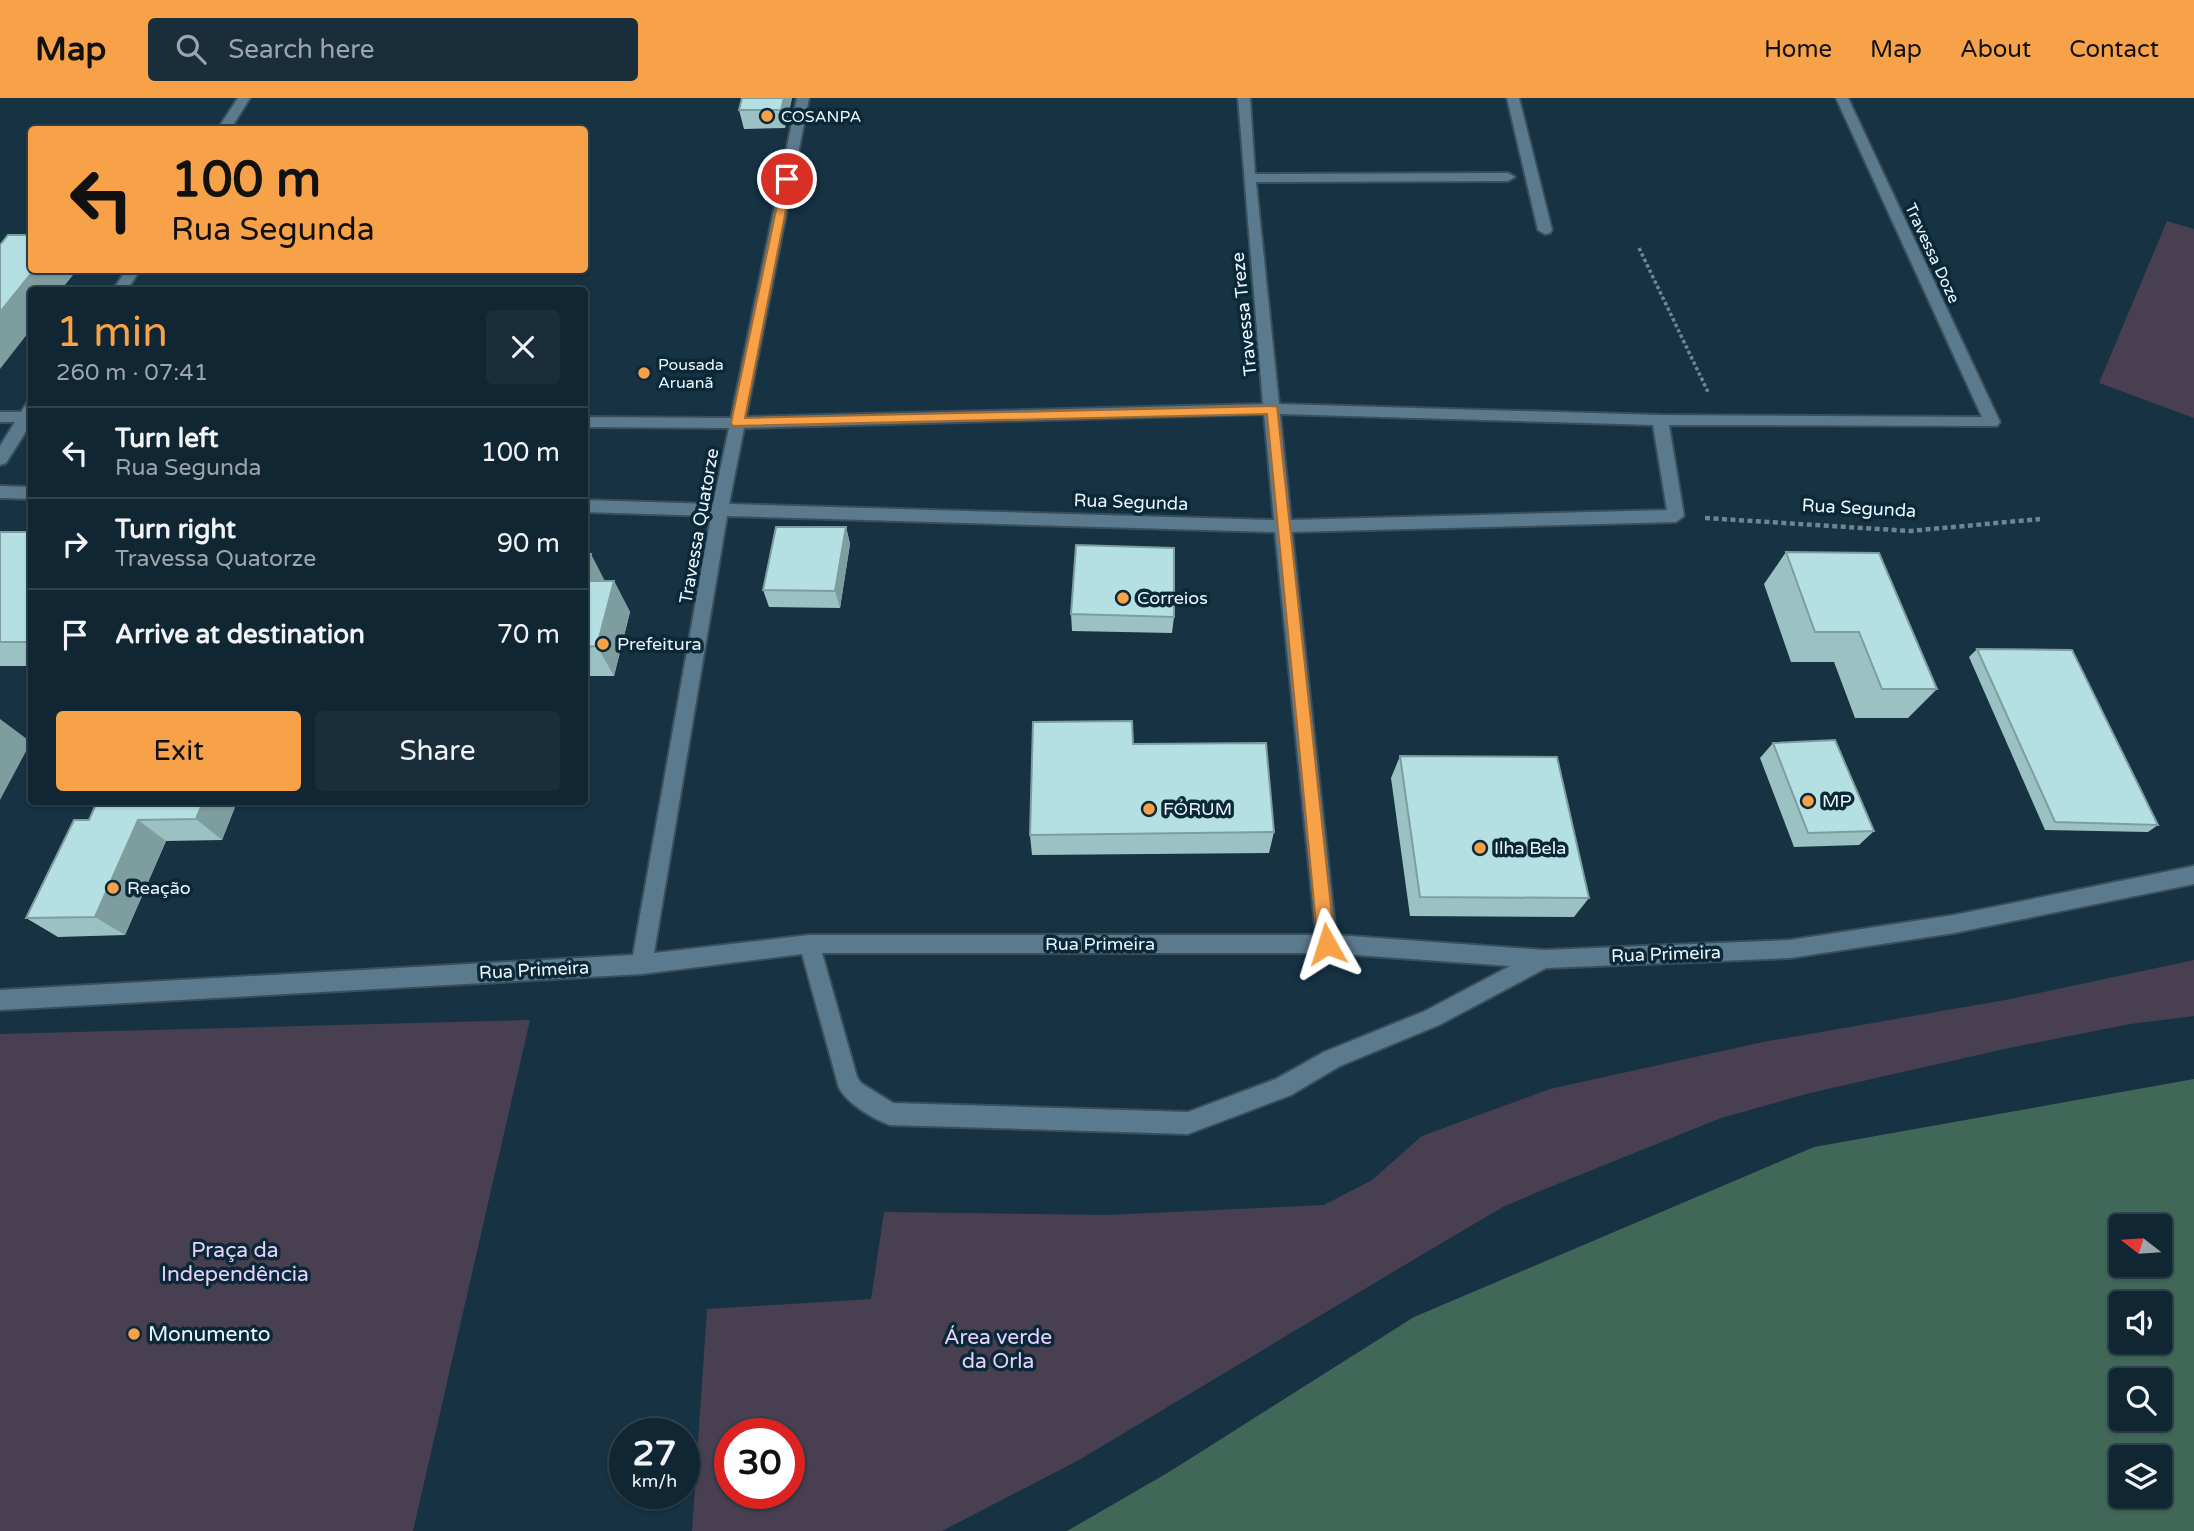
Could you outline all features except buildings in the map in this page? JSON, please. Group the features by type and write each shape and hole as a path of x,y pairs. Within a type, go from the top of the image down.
{"street":[{"path":"226,126 244,98"},
{"name":"Travessa Quatorze","path":"642,964 720,510 803,98"},
{"name":"Travessa Treze","path":"1244,98 1249,177 1283,526 1327,944"},
{"path":"1513,98 1545,230"},
{"name":"Travessa Doze","path":"1722,421 1992,422 1842,98"},
{"path":"1249,177 1508,177"},
{"path":"588,422 738,423 1273,409 1722,421"},
{"path":"0,417 28,414"},
{"path":"0,459 28,416"},
{"path":"1660,420 1676,516"},
{"path":"0,492 28,493"},
{"name":"Rua Segunda","path":"588,506 1283,526 1676,516"},
{"name":"Rua Primeira","path":"0,1000 642,964 809,944 1327,944 1544,959 1790,948 1954,924 2194,875"},
{"path":"809,944 847,1081 853,1090 890,1114 1188,1123 1283,1087 1332,1059 1432,1018 1544,959"}],"path":[{"path":"1639,248 1722,421"},
{"name":"Rua Segunda","path":"1676,516 1910,531 2040,519"}],"green space":[{"path":"2167,221 2194,229 2194,418 2099,383"},
{"name":"Área verde da Orla","path":"2194,960 2194,1016 2130,1024 2004,1049 1810,1093 1721,1118 1503,1207 1079,1460 942,1531 692,1531 693,1509 700,1509 700,1418 707,1309 871,1299 884,1212 1106,1215 1324,1205 1372,1180 1422,1136 1550,1089 1763,1042 2011,999"},
{"name":"Praça da Independência","path":"530,1020 413,1531 0,1531 0,1034"}],"shaded area":[{"path":"2194,1079 2194,1531 1067,1531 1169,1472 1414,1317 1814,1147"}],"place":[{"name":"COSANPA","path":"767,116"},
{"name":"Pousada Aruanã","path":"644,373"},
{"name":"Correios","path":"1123,598"},
{"name":"Prefeitura","path":"603,644"},
{"name":"MP","path":"1808,801"},
{"name":"FÓRUM","path":"1149,809"},
{"name":"Ilha Bela","path":"1480,848"},
{"name":"Reação","path":"113,888"},
{"name":"Monumento","path":"134,1334"}],"route":[{"path":"787,179 738,423 1273,409 1327,944"}]}
